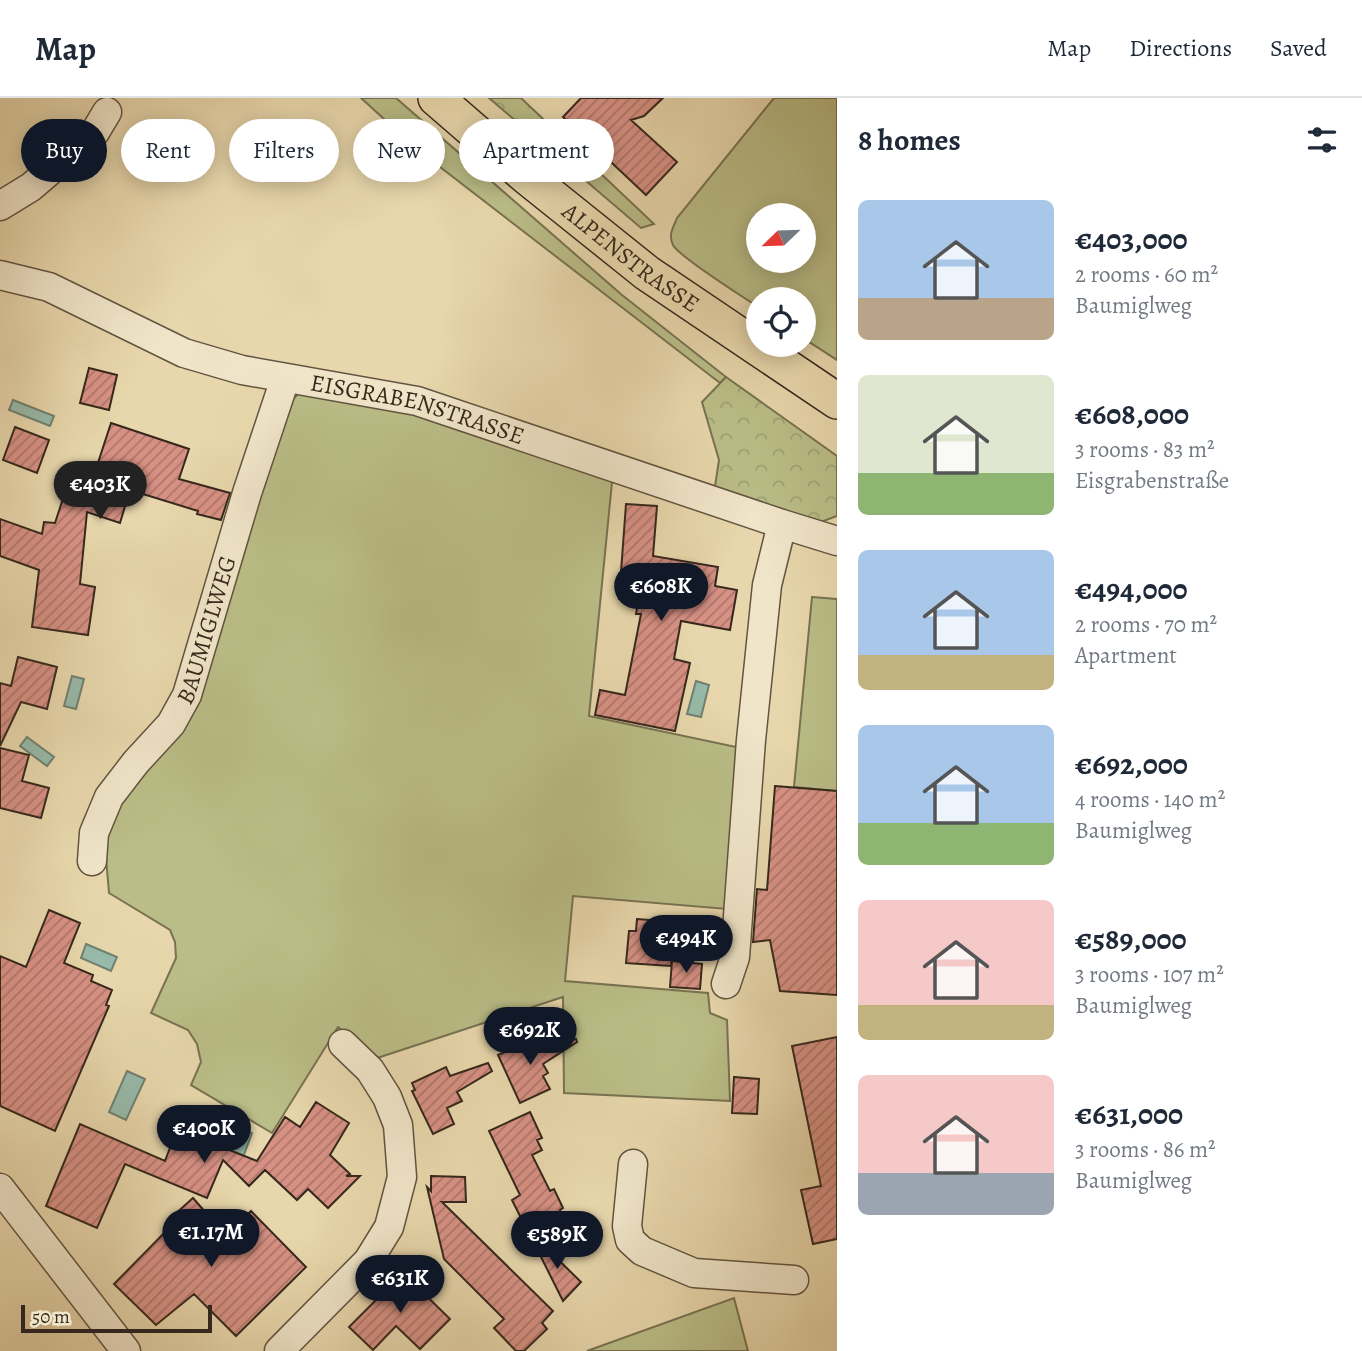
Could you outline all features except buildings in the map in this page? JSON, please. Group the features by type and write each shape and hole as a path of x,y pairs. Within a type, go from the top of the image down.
{"main road":[{"name":"ALPENSTRASSE","path":"436,98 526,176 647,273 837,401"}],"street":[{"path":"0,206 31,187 95,132 107,112"},
{"name":"EISGRABENSTRASSE","path":"0,275 48,287 184,353 285,379 416,401 837,541"},
{"name":"BAUMIGLWEG","path":"92,861 94,833 109,797 171,724 187,695 247,493 285,379"},
{"path":"726,984 735,957 766,584 782,524"},
{"path":"279,1351 368,1261 389,1227 402,1177 398,1125 387,1097 370,1070 343,1044"},
{"path":"633,1164 627,1226 630,1240 642,1251 694,1273 794,1280"},
{"path":"0,1188 126,1351"}],"green space":[{"path":"361,98 396,98 420,119 384,119"},
{"path":"489,98 521,98 543,119 514,119"},
{"path":"774,98 837,98 837,360 816,346 816,287 746,287 746,299 678,251 673,245 672,232 677,218"},
{"path":"445,141 459,153 459,182 445,171"},
{"path":"459,182 492,182 622,295 726,377 720,383"},
{"path":"587,182 610,182 654,224 641,228"},
{"path":"726,377 837,456 837,516 821,522 714,493 719,460 702,402"},
{"path":"327,393 414,407 586,469 612,482 589,716 741,748 727,909 573,896 565,981 708,993 710,1013 727,1020 730,1101 564,1093 563,997 374,1059 338,1027 272,1133 191,1085 201,1062 197,1044 188,1030 151,1013 176,958 175,942 170,930 109,893 104,834 119,800 188,713 284,409 298,394"},
{"path":"812,597 837,599 837,791 794,787"},
{"path":"734,1298 748,1351 587,1351"}],"shaded area":[{"path":"13,400 54,416 50,426 9,410"},
{"path":"72,676 84,679 76,709 64,706"},
{"path":"696,681 709,685 701,717 687,714"},
{"path":"27,737 54,757 47,766 20,746"},
{"path":"86,944 117,957 111,971 81,958"},
{"path":"127,1071 145,1079 126,1120 109,1112"},
{"path":"235,1127 252,1133 242,1160 226,1154"}]}
